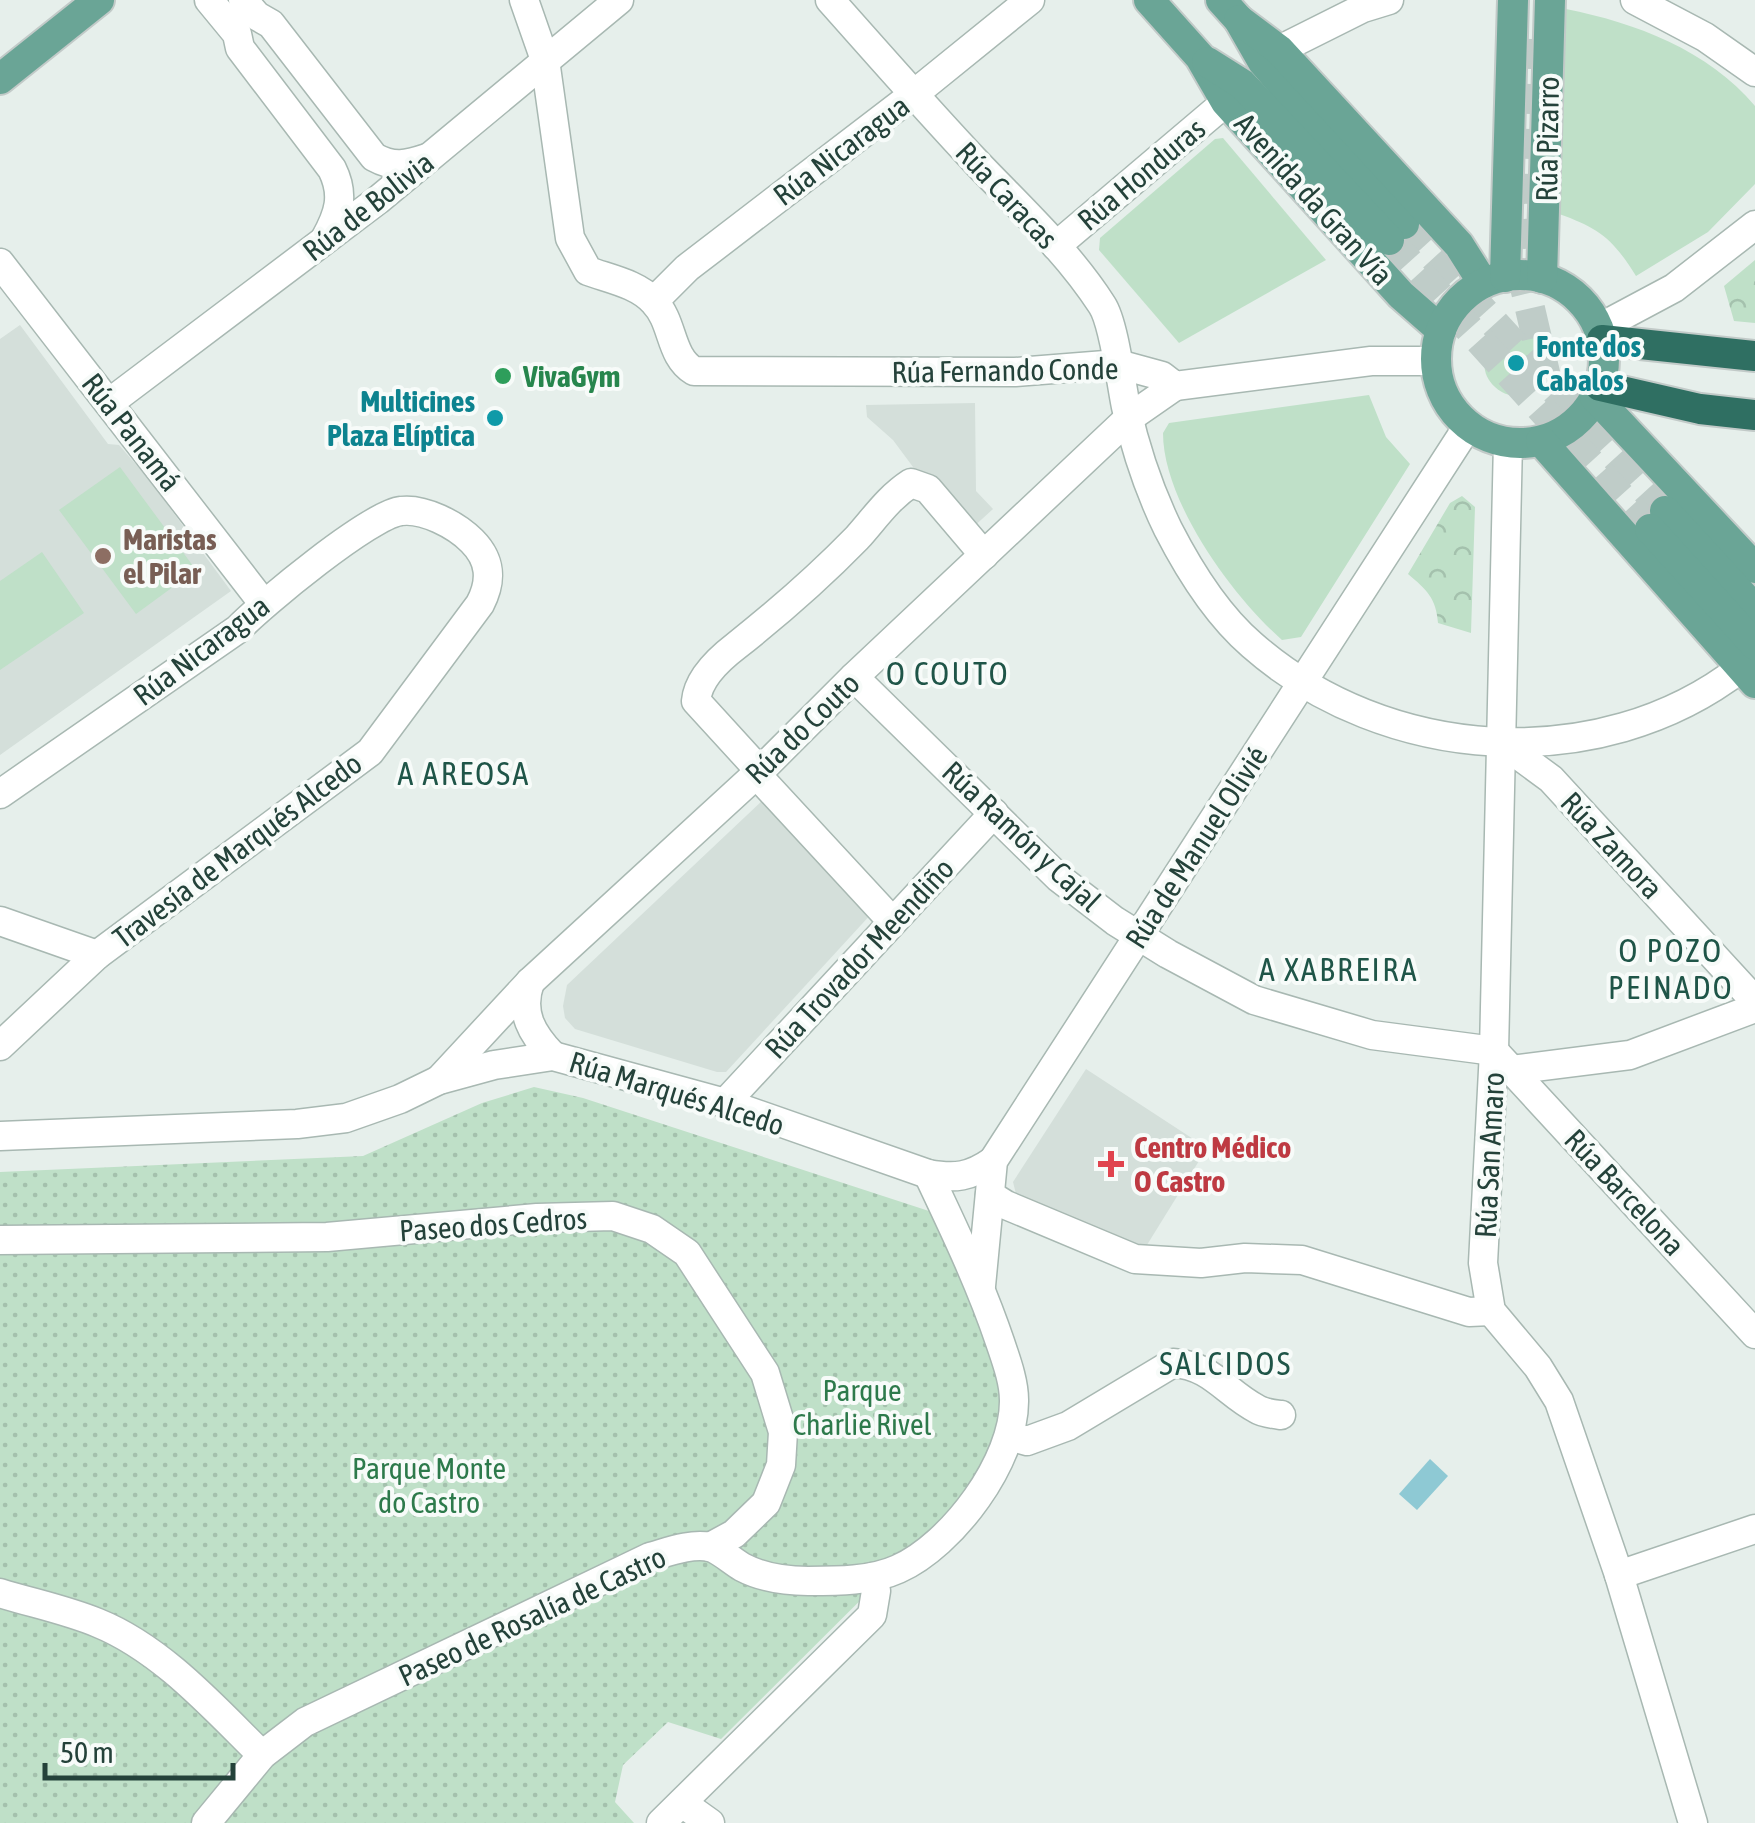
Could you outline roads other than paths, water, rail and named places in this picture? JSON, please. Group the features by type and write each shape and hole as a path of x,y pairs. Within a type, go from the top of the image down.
{"highway":[{"path":"1600,334 1755,356"},
{"path":"1598,392 1755,415"}],"main road":[{"path":"0,79 99,0"},
{"name":"Avenida da Gran Vía","path":"1148,0 1200,58 1226,102 1402,295 1441,330"},
{"name":"Rúa Pizarro","path":"1494,280 1514,0"},
{"name":"Rúa Pizarro","path":"1532,38 1533,0"},
{"name":"Rúa Pizarro","path":"1542,278 1550,0"},
{"name":"Avenida da Gran Vía","path":"1200,58 1242,84 1396,232 1263,62 1230,10"},
{"name":"Avenida da Gran Vía","path":"1230,10 1278,50 1494,280"},
{"path":"1542,278 1566,288 1586,306 1600,334 1604,363 1598,392 1573,425 1541,441 1508,442 1468,426 1451,408 1440,386 1436,361 1441,330 1452,311 1494,280 1542,278"},
{"path":"1598,392 1755,568"},
{"path":"1541,441 1750,666"},
{"path":"1750,666 1658,520 1755,608"}],"street":[{"path":"209,0 237,34 240,48 340,184 340,204 324,240"},
{"path":"243,0 257,16 271,24 374,157 387,164 405,166 433,156"},
{"path":"524,0 546,60 570,238 588,271 631,286 654,301"},
{"name":"Rúa de Bolivia","path":"109,403 433,156 619,0"},
{"name":"Rúa Caracas","path":"830,0 1056,246 1105,308 1129,418 1159,509 1192,574 1249,643 1302,683 1402,728 1439,737 1502,743 1608,733 1690,700 1750,666"},
{"name":"Rúa Nicaragua","path":"654,301 687,268 1030,0"},
{"path":"1278,50 1363,8 1389,0"},
{"path":"1634,0 1706,37 1755,72"},
{"name":"Rúa Honduras","path":"1056,246 1226,102"},
{"path":"1600,334 1674,288 1755,225"},
{"name":"Rúa Panamá","path":"0,263 263,603"},
{"name":"Rúa Fernando Conde","path":"654,301 667,322 678,355 694,371 1014,372 1118,364 1162,376 1176,386 1371,361 1436,361"},
{"name":"Rúa do Couto","path":"439,1080 530,982 758,772 1129,418 1176,386"},
{"name":"Rúa de Manuel Olivié","path":"981,1287 993,1160 1468,426"},
{"name":"Rúa San Amaro","path":"1508,442 1502,743 1502,1060 1483,1263 1492,1311 1538,1367 1558,1401 1619,1575 1693,1823"},
{"path":"892,922 696,701 697,690 724,656 791,603 860,535 893,494 911,483 928,489 984,555"},
{"name":"Rúa Nicaragua","path":"0,794 238,629 263,603 380,518 404,510 447,524 476,544 489,573 488,588"},
{"name":"Travesía de Marqués Alcedo","path":"0,1046 96,955 370,752 468,621 488,588"},
{"name":"Rúa Ramón y Cajal","path":"854,677 1059,878 1138,936 1254,1000 1372,1035 1502,1060 1630,1056 1755,1004"},
{"name":"Rúa Zamora","path":"1502,743 1551,779 1755,1004"},
{"name":"Rúa Trovador Meendiño","path":"725,1103 994,813"},
{"path":"0,921 96,955"},
{"path":"530,982 525,997 530,1026 553,1056"},
{"name":"Rúa Marqués Alcedo","path":"0,1136 297,1124 346,1118 439,1080 494,1065 553,1056 725,1103 928,1174 954,1178 974,1174 993,1160"},
{"name":"Rúa Barcelona","path":"1502,1060 1755,1334"},
{"name":"Rúa de Manuel Olivié","path":"873,1577 900,1568 926,1551 963,1516 987,1483 1010,1436 1014,1399 1007,1363 981,1287 928,1174"},
{"path":"990,1196 1134,1259 1201,1263 1245,1258 1302,1260 1469,1312 1492,1311"},
{"name":"Paseo dos Cedros","path":"0,1240 327,1238 536,1218 613,1216 652,1230 687,1253 765,1374 783,1432 781,1465 766,1503 734,1534 710,1548"},
{"path":"1010,1436 1028,1441 1068,1426 1173,1363 1193,1364 1258,1410 1281,1415"},
{"path":"1619,1575 1755,1530"},
{"name":"Paseo de Rosalía de Castro","path":"206,1823 262,1756 306,1722 650,1557 680,1548 710,1548"},
{"path":"661,1823 872,1615 876,1592 873,1577 778,1580 747,1570 710,1548"},
{"path":"0,1593 100,1624 152,1655 262,1756"},
{"name":"Paseo de Rosalía de Castro","path":"226,1823 242,1779"},
{"path":"682,1802 710,1823"}],"water":[{"path":"1430,1459 1448,1476 1417,1510 1399,1494"}],"tunnel":[{"path":"1532,39 1525,287 1546,377"},
{"path":"1404,224 1665,511"},
{"path":"1389,240 1650,529"}],"place":[{"name":"Fonte dos Cabalos","path":"1516,363"},
{"name":"VivaGym","path":"503,376"},
{"name":"Multicines Plaza Elíptica","path":"495,418"},
{"name":"Maristas el Pilar","path":"103,556"},
{"name":"Centro Médico O Castro","path":"1111,1164"}],"district":[{"name":"O COUTO","path":"948,673"},
{"name":"A AREOSA","path":"464,773"},
{"name":"O POZO PEINADO","path":"1671,968"},
{"name":"A XABREIRA","path":"1339,969"},
{"name":"SALCIDOS","path":"1226,1363"}],"park label":[{"name":"Parque Charlie Rivel","path":"862,1407"},
{"name":"Parque Monte do Castro","path":"429,1485"}]}
